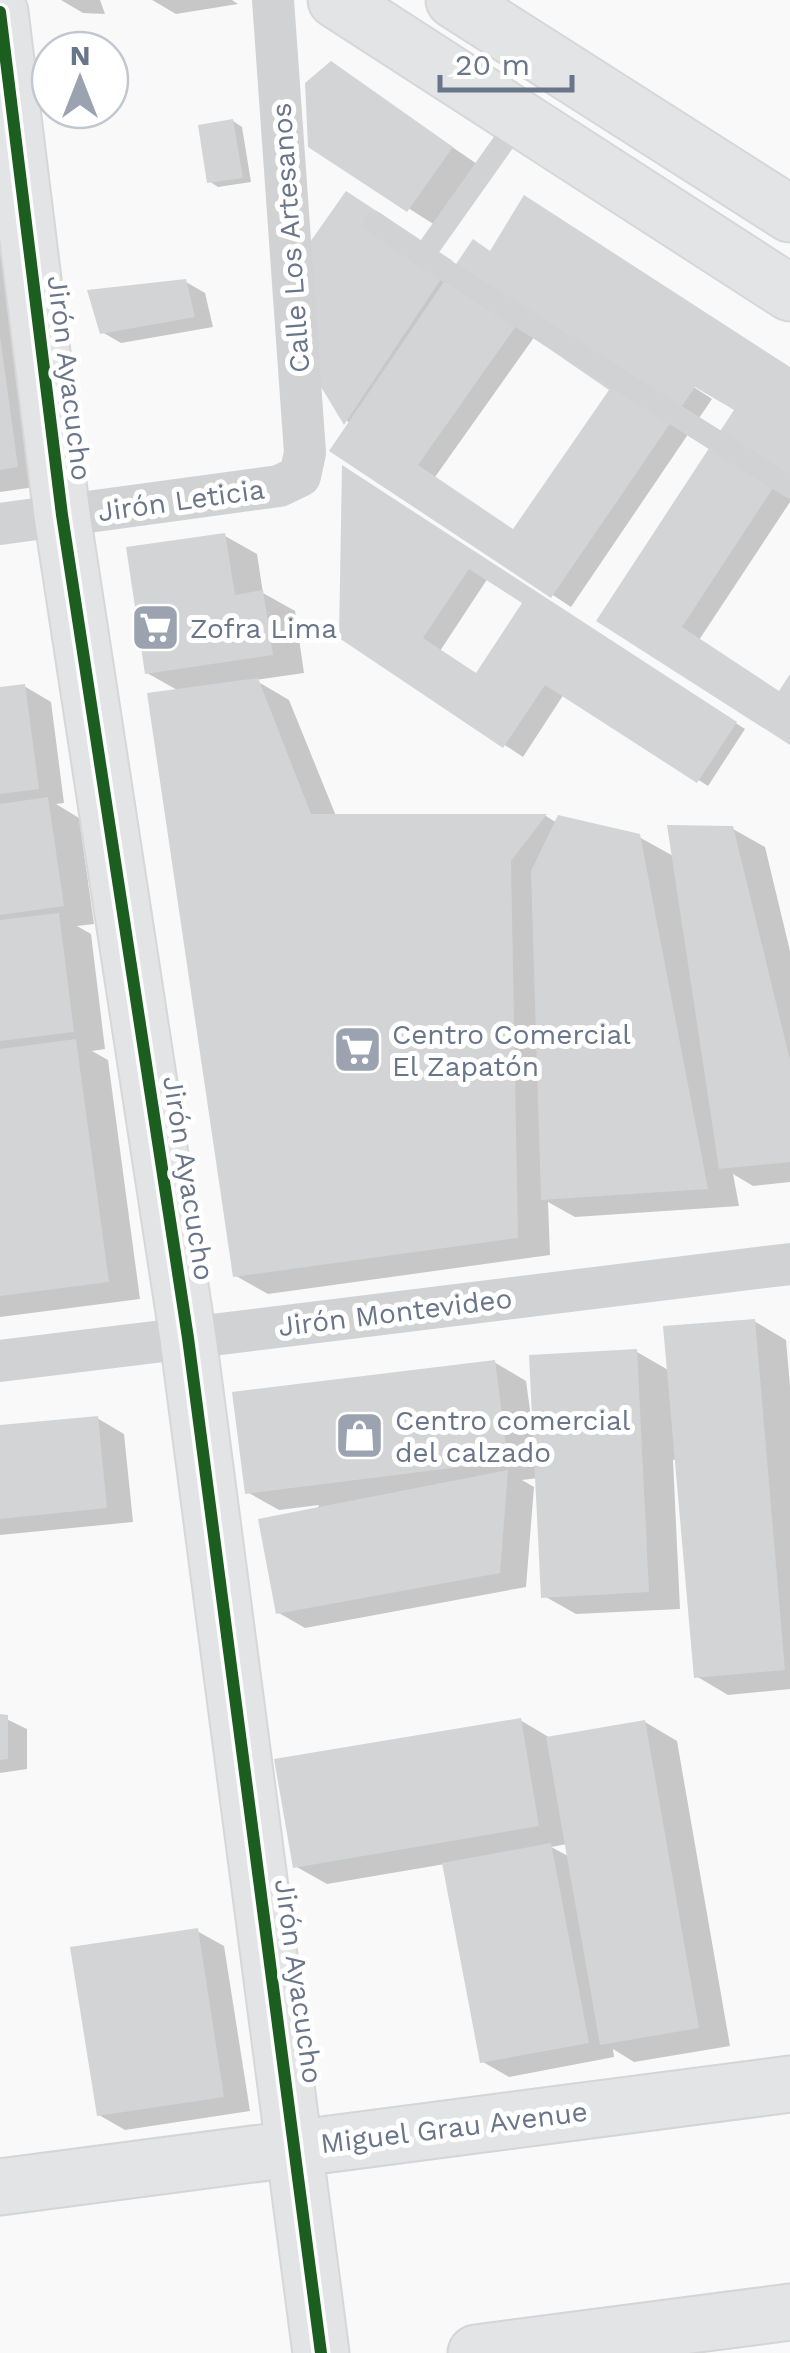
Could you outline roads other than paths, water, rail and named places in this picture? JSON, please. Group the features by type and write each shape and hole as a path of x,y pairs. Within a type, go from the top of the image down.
{"street":[{"name":"Calle Los Artesanos","path":"274,0 305,453 300,476"},
{"path":"336,0 790,294"},
{"path":"454,0 790,214"},
{"name":"Jirón Ayacucho","path":"0,12 62,516 188,1338 320,2344"},
{"name":"Jirón Leticia","path":"0,524 279,486 300,476"},
{"name":"Jirón Montevideo","path":"0,1361 790,1264"},
{"name":"Miguel Grau Avenue","path":"0,2187 297,2158 790,2084"},
{"path":"476,2353 790,2312"}],"lane":[{"path":"423,256 520,119"},
{"path":"374,222 790,487"}],"place":[{"name":"Zofra Lima","path":"155,628"},
{"name":"Centro Comercial El Zapatón","path":"357,1050"},
{"name":"Centro comercial del calzado","path":"360,1436"}]}
